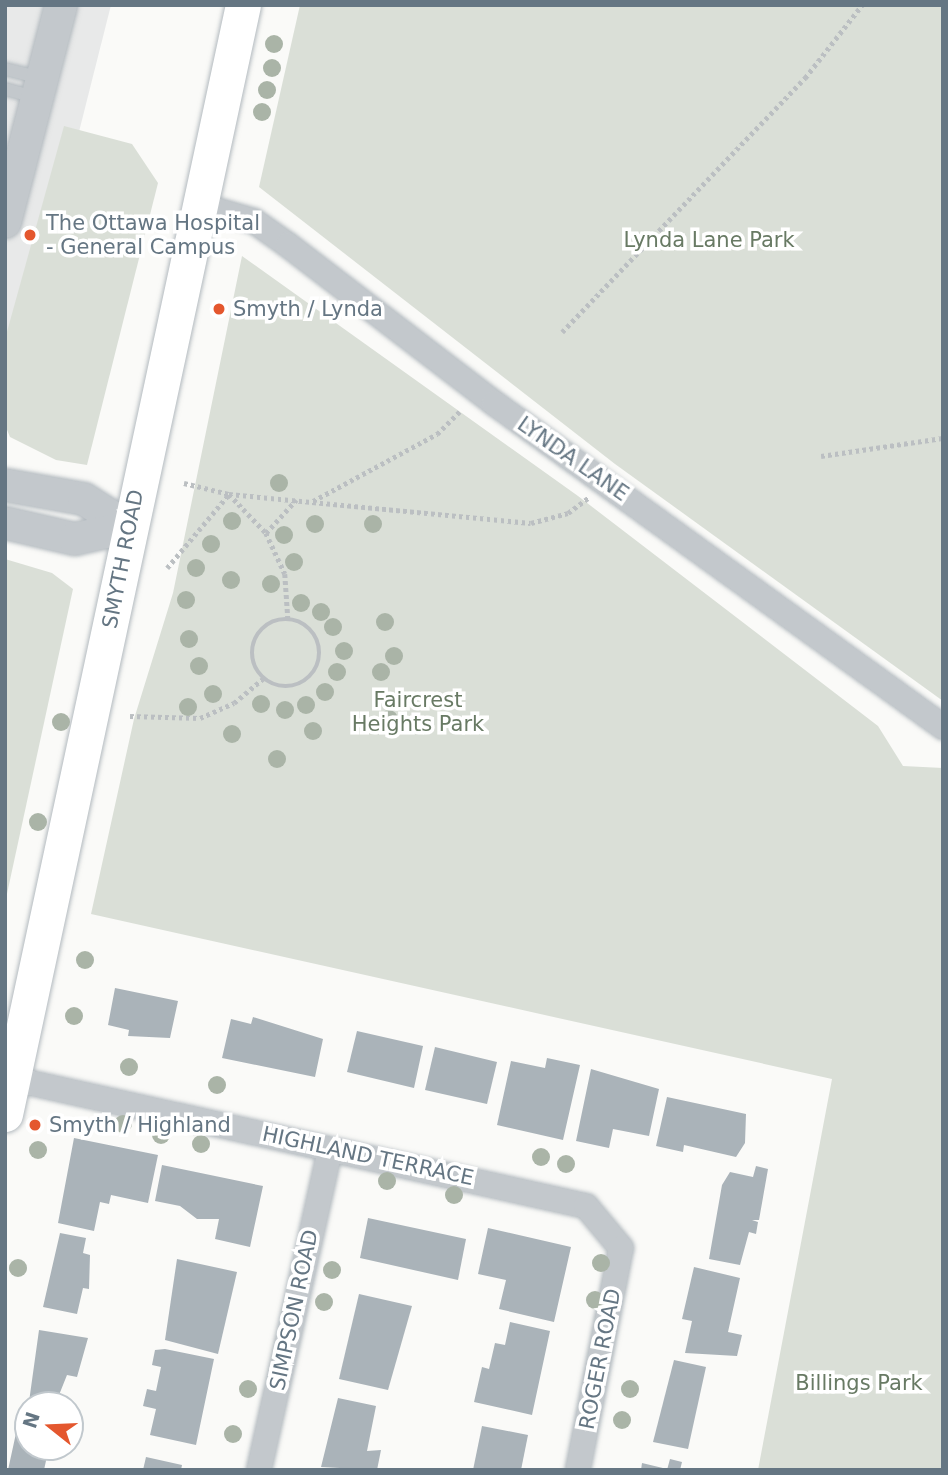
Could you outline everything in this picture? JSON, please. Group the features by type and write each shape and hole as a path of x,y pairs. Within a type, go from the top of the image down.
{"main road":[{"name":"SMYTH ROAD","path":"5,1114 128,527 243,5"}],"street":[{"path":"5,222 40,88 57,6"},
{"name":"LYNDA LANE","path":"199,205 254,221 477,390 943,727"},
{"path":"5,462 17,487 84,499 128,527"},
{"path":"5,523 75,538 128,527"},
{"name":"HIGHLAND TERRACE","path":"13,1079 330,1150 556,1195 586,1206 621,1248"},
{"name":"SIMPSON ROAD","path":"259,1470 330,1150"},
{"name":"ROGER ROAD","path":"578,1470 621,1248"}],"lane":[{"path":"5,69 40,88"},
{"path":"5,89 40,88"}],"path":[{"path":"562,332 796,88 862,5"},
{"path":"312,502 437,434 477,390"},
{"path":"821,456 943,438"},
{"path":"184,483 229,494 536,523 579,507 605,481"},
{"path":"229,494 266,533 285,574 288,618"},
{"path":"167,568 229,494"},
{"path":"266,533 297,500"},
{"path":"288,618 313,631 318,665 292,686 264,678 253,660 255,640 268,624 288,618"},
{"path":"130,716 200,718 234,703 264,678"}],"shaded area":[{"name":"The Ottawa Hospital - General Campus","path":"5,5 111,5 5,425"}],"green space":[{"name":"Lynda Lane Park","path":"300,5 943,5 943,701 615,464 259,187"},
{"path":"64,126 132,144 158,183 87,465 56,460 10,437 5,425 5,339"},
{"name":"Faircrest Heights Park","path":"242,256 578,496 878,726 903,766 943,768 943,1470 758,1470 832,1079 91,914 134,719 173,593"},
{"path":"5,559 52,573 73,589 5,903"}],"building":[{"path":"115,988 178,1001 170,1038 128,1036 129,1030 108,1025"},
{"path":"253,1017 323,1039 315,1077 222,1058 231,1019 251,1024"},
{"path":"357,1031 423,1046 414,1088 347,1072"},
{"path":"435,1047 497,1062 487,1104 425,1090"},
{"path":"547,1058 580,1065 563,1140 497,1125 511,1061 545,1068"},
{"path":"591,1069 659,1089 649,1136 613,1129 609,1148 576,1141"},
{"path":"667,1097 746,1114 745,1143 736,1157 684,1145 683,1152 656,1146"},
{"path":"74,1138 158,1155 148,1203 111,1195 109,1204 100,1202 94,1231 58,1223"},
{"path":"162,1165 263,1186 250,1247 215,1239 219,1219 197,1219 180,1206 155,1201"},
{"path":"756,1166 768,1169 759,1220 752,1220 758,1222 756,1234 749,1232 740,1265 709,1259 722,1185 730,1172 753,1177"},
{"path":"368,1218 466,1239 458,1280 360,1258"},
{"path":"488,1228 571,1247 554,1322 499,1309 506,1280 478,1274"},
{"path":"60,1233 86,1238 83,1253 90,1255 89,1289 83,1288 77,1314 43,1307"},
{"path":"177,1259 237,1272 218,1354 165,1340"},
{"path":"694,1267 740,1278 728,1332 742,1335 737,1356 685,1353 692,1321 682,1319"},
{"path":"359,1294 412,1306 388,1390 339,1379"},
{"path":"510,1322 550,1331 532,1415 474,1402 482,1367 489,1369 495,1343 505,1345"},
{"path":"39,1330 88,1338 77,1377 67,1375 61,1391 31,1391"},
{"path":"165,1349 214,1359 196,1445 150,1435 156,1409 143,1406 147,1389 156,1391 161,1367 152,1365 155,1350"},
{"path":"674,1360 706,1367 688,1449 653,1442"},
{"path":"338,1398 376,1406 367,1451 381,1450 377,1470 321,1467"},
{"path":"482,1426 528,1435 521,1470 473,1470"},
{"path":"14,1442 14,1461 46,1461 44,1470 8,1470"},
{"path":"146,1457 182,1465 181,1470 143,1470"},
{"path":"670,1459 682,1462 680,1470 667,1470"},
{"path":"642,1463 667,1469 667,1470 641,1470"}],"place":[{"name":"The Ottawa Hospital - General Campus","path":"30,235"},
{"name":"Smyth / Lynda","path":"219,309"},
{"name":"Smyth / Highland","path":"35,1125"}],"park label":[{"name":"Billings Park","path":"859,1383"}]}
